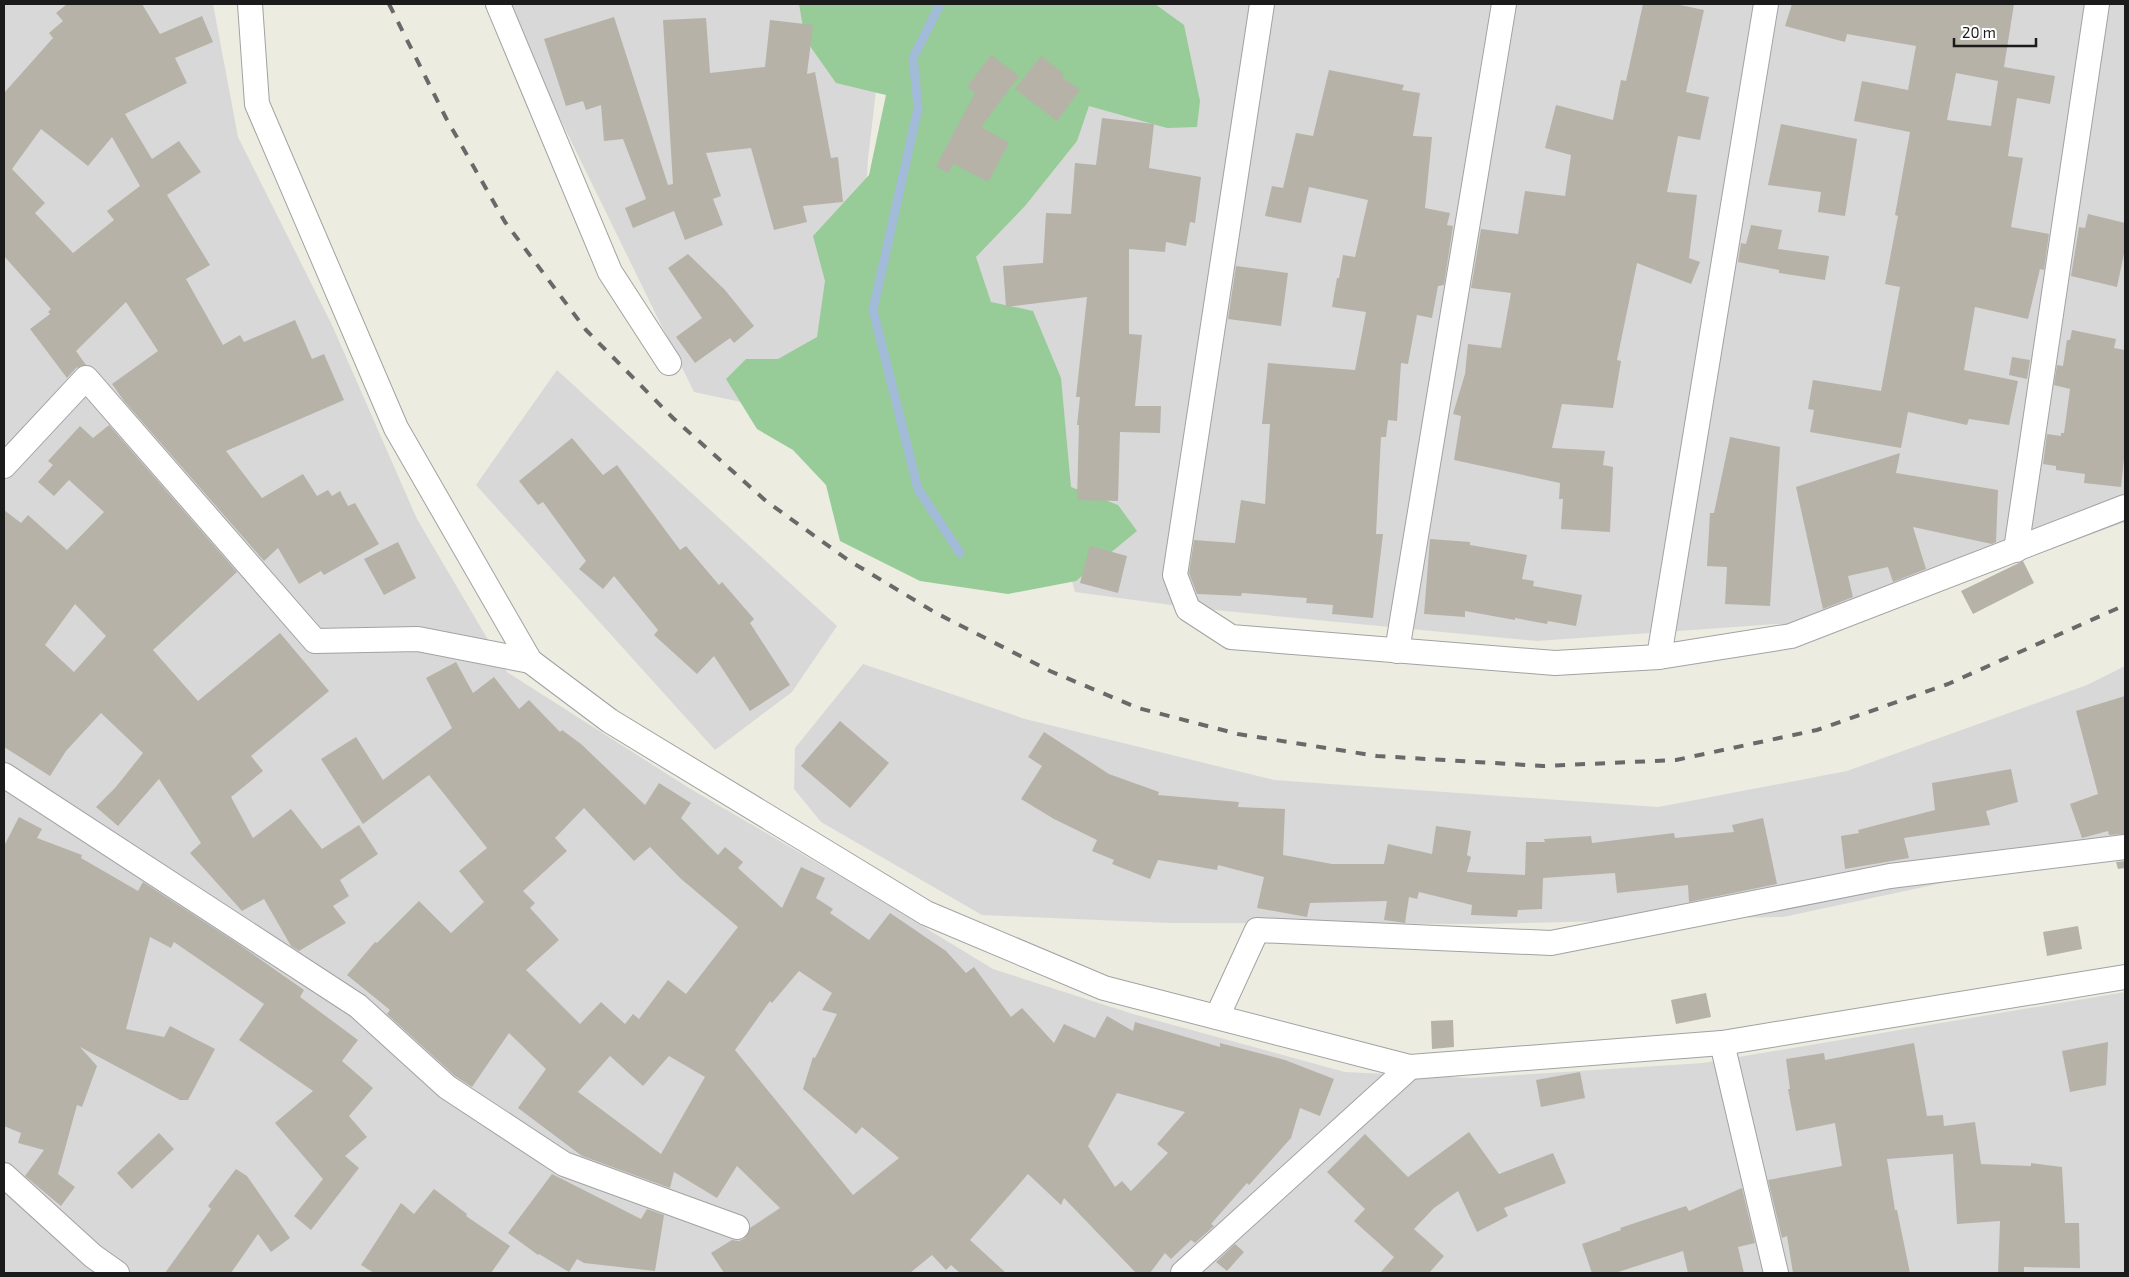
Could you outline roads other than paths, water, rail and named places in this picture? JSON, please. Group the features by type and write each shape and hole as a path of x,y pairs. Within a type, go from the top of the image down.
{"street":[{"path":"250,4 257,104 396,428 530,661 610,722 926,913 1104,988 1410,1067 1722,1043 2125,976"},
{"path":"498,4 610,272 669,363"},
{"path":"1262,4 1174,575 1188,609 1231,637 1555,663 1659,657 1791,636 2125,507"},
{"path":"1397,651 1504,4"},
{"path":"1659,657 1766,4"},
{"path":"2016,550 2097,4"},
{"path":"4,466 86,378 315,641 418,639 530,661"},
{"path":"4,775 358,1006 447,1087 564,1164 737,1227"},
{"path":"1217,1017 1257,930 1551,943 1890,876 2125,847"},
{"path":"1722,1043 1776,1273"},
{"path":"1183,1273 1410,1067"},
{"path":"4,1176 92,1256 117,1273"}],"waterway":[{"path":"940,4 913,58 918,108 873,310 918,489 960,553"}],"railway":[{"path":"389,4 446,118 505,222 586,330 673,418 766,501 848,560 936,613 1050,671 1138,708 1238,734 1377,756 1543,766 1676,760 1817,730 1948,684 2125,605"}]}
